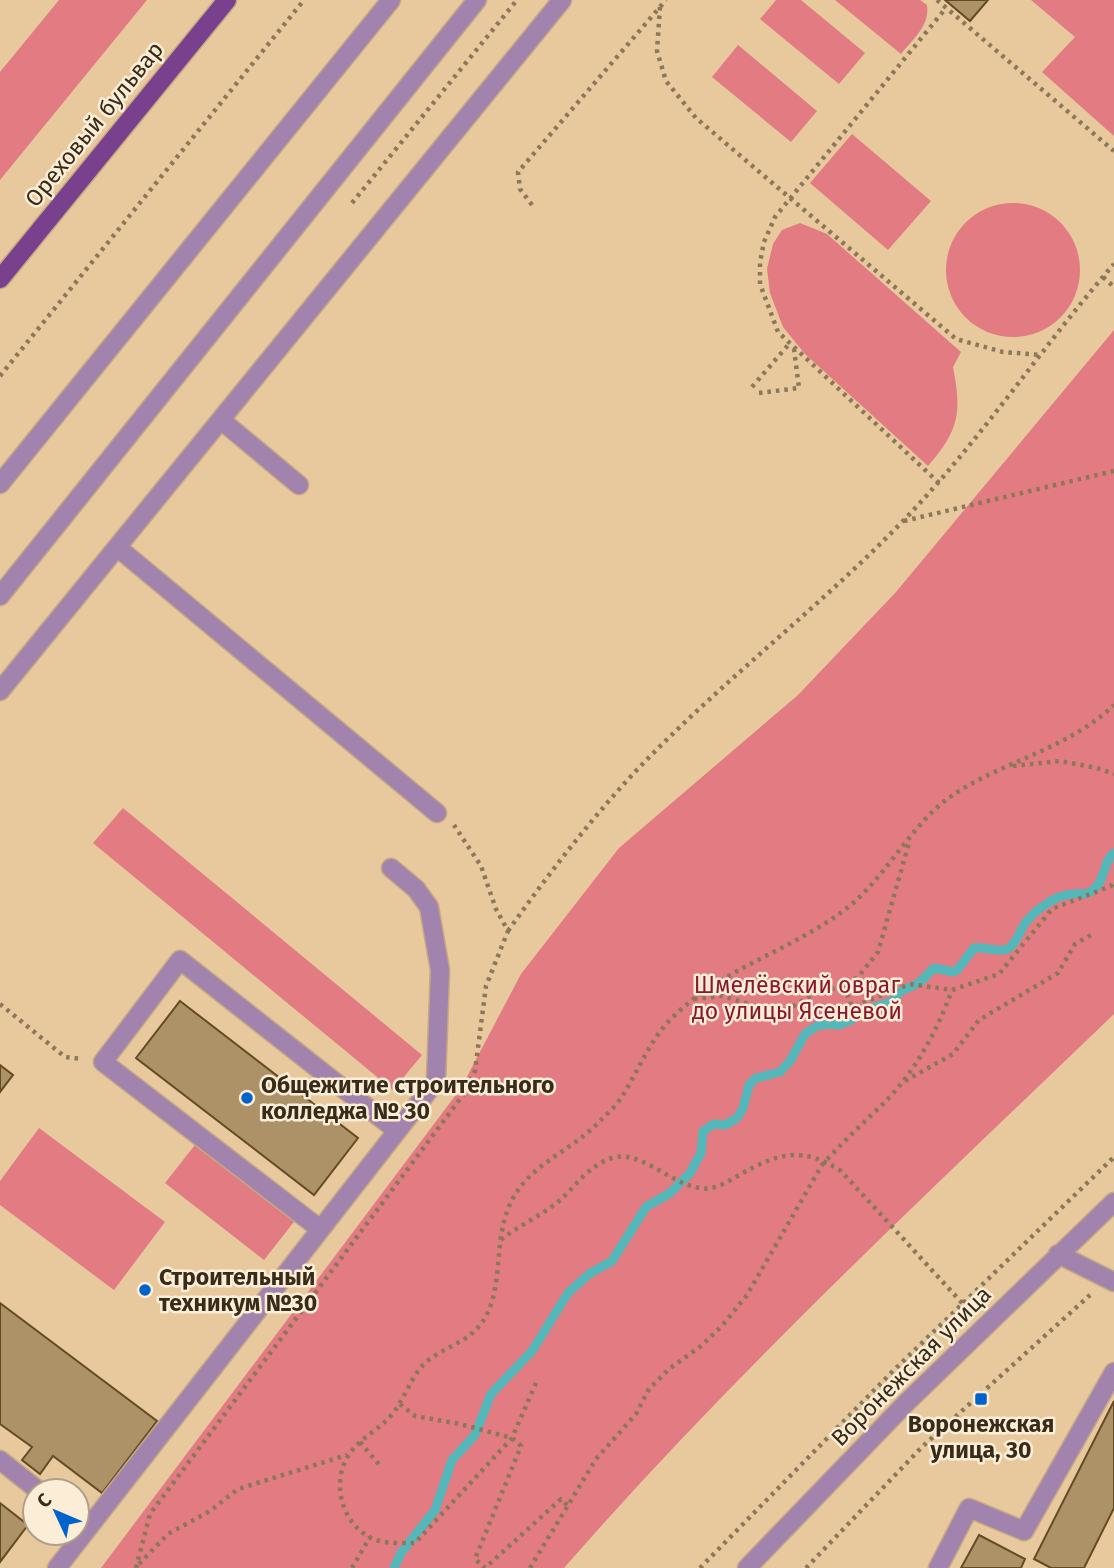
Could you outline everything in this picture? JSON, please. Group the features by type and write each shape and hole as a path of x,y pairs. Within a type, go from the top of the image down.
{"main road":[{"name":"Ореховый бульвар","path":"0,279 227,0"}],"street":[{"path":"0,484 391,0"},
{"path":"0,596 477,0"},
{"path":"0,691 562,0"},
{"path":"220,420 299,485"},
{"path":"117,547 443,814"},
{"path":"91,1515 436,1081 440,970 429,907 416,889 391,867"},
{"path":"320,1229 103,1062 180,960 396,1130"},
{"name":"Воронежская улица","path":"747,1568 907,1402 1114,1202"},
{"path":"1058,1254 1111,1280"},
{"path":"938,1568 970,1508 1024,1531 1114,1371"},
{"path":"0,1460 21,1477"},
{"path":"57,1568 70,1547"}],"path":[{"path":"0,376 304,0"},
{"path":"352,203 517,0"},
{"path":"532,205 520,190 518,172 666,0"},
{"path":"937,0 1114,151"},
{"path":"660,7 657,51 666,81 696,118 956,339 1003,352 1042,355"},
{"path":"939,483 789,344 778,331 768,311 760,285 760,273 764,242 775,217 946,8"},
{"path":"137,1567 150,1514 463,1095 475,1072 486,986 508,932 579,835 634,773 713,696 815,606 939,483 1114,264"},
{"path":"1103,277 1114,286"},
{"path":"752,387 789,344"},
{"path":"759,393 799,388 794,349"},
{"path":"902,522 1114,471"},
{"path":"536,1383 512,1438 415,1543 394,1543 370,1537 351,1520 341,1499 340,1477 348,1455 389,1418 424,1364 471,1336 482,1324 495,1294 497,1256 510,1202 525,1181 545,1161 598,1124 621,1099 651,1042 676,1014 693,999 824,924 852,904 947,799 1008,766 1059,744 1114,705"},
{"path":"1008,766 1060,761 1114,774"},
{"path":"443,814 481,866 496,909 508,932"},
{"path":"693,999 722,996 773,1011 789,1009 815,993 844,986 858,977 878,952 910,839"},
{"path":"844,986 852,1007 910,984 952,990 999,974 1052,909 1111,886 1114,881"},
{"path":"902,1083 953,1054 979,1020 1058,973 1075,944 1091,935"},
{"path":"530,1568 596,1459 636,1414 649,1389 669,1368 715,1333 747,1295 825,1162 902,1083 925,1049 952,990"},
{"path":"0,1004 65,1057"},
{"path":"501,1241 516,1227 558,1201 600,1162 616,1156 634,1159 690,1186 712,1188 775,1156 797,1155 825,1162 841,1171 963,1304"},
{"path":"700,1568 892,1372 1114,1157"},
{"path":"806,1568 922,1447 1111,1280"},
{"path":"400,1404 415,1416 460,1424 512,1438 521,1446 475,1559 485,1568 561,1499 568,1506"},
{"path":"360,1442 382,1468"},
{"path":"137,1567 168,1534 210,1511 238,1489 348,1455"},
{"path":"352,1568 370,1537"}],"green space":[{"path":"59,0 147,0 0,180 0,72"},
{"path":"776,0 801,0 865,53 839,84 760,19"},
{"path":"835,0 920,0 927,5 926,19 920,32 901,54"},
{"path":"1031,0 1114,0 1114,136 1042,72 1075,37"},
{"path":"738,45 817,111 791,142 712,77"},
{"path":"852,134 931,201 888,250 810,183"},
{"path":"1013,203 1039,208 1061,222 1075,244 1080,270 1075,296 1061,318 1039,332 1013,337 987,332 965,318 951,296 946,270 951,244 965,222 987,208"},
{"path":"800,223 827,234 961,352 953,367 957,397 956,420 946,442 928,466 805,354 783,327 770,293 767,269 773,244 782,230"},
{"name":"Шмелёвский овраг до улицы Ясеневой","path":"1114,330 1114,1014 764,1354 629,1495 564,1568 101,1568 461,1088 521,974 619,848 798,695 896,592"},
{"path":"123,808 422,1055 393,1090 93,843"},
{"path":"39,1128 165,1222 114,1290 0,1205 0,1181"},
{"path":"198,1141 297,1218 264,1260 165,1183"}],"building":[{"path":"945,0 988,0 970,21"},
{"name":"Общежитие строительного колледжа № 30","path":"180,1001 358,1138 314,1195 136,1058"},
{"path":"0,1065 13,1075 0,1092"},
{"path":"0,1303 157,1421 102,1493 91,1485 91,1477 81,1477 53,1456 40,1474 22,1460 32,1447 0,1424"},
{"path":"1114,1401 1114,1508 1084,1568 1051,1568 1034,1559"},
{"path":"0,1503 21,1520 21,1534 0,1562"},
{"path":"979,1535 1025,1559 1021,1568 961,1568"}],"waterway":[{"path":"394,1568 401,1553 435,1510 452,1460 475,1435 491,1394 532,1351 568,1293 589,1274 612,1261 646,1207 670,1193 690,1173 701,1153 703,1131 714,1124 725,1125 737,1118 743,1108 749,1085 756,1078 780,1072 790,1061 805,1034 817,1026 839,1025 851,1020 859,1012 891,1002 901,991 919,983 934,968 954,972 974,948 1007,949 1026,922 1045,904 1064,895 1085,894 1093,890 1114,853"}],"place":[{"name":"Общежитие строительного колледжа № 30","path":"247,1098"},
{"name":"Строительный техникум №30","path":"145,1290"},
{"name":"Воронежская улица, 30","path":"981,1399"}]}
